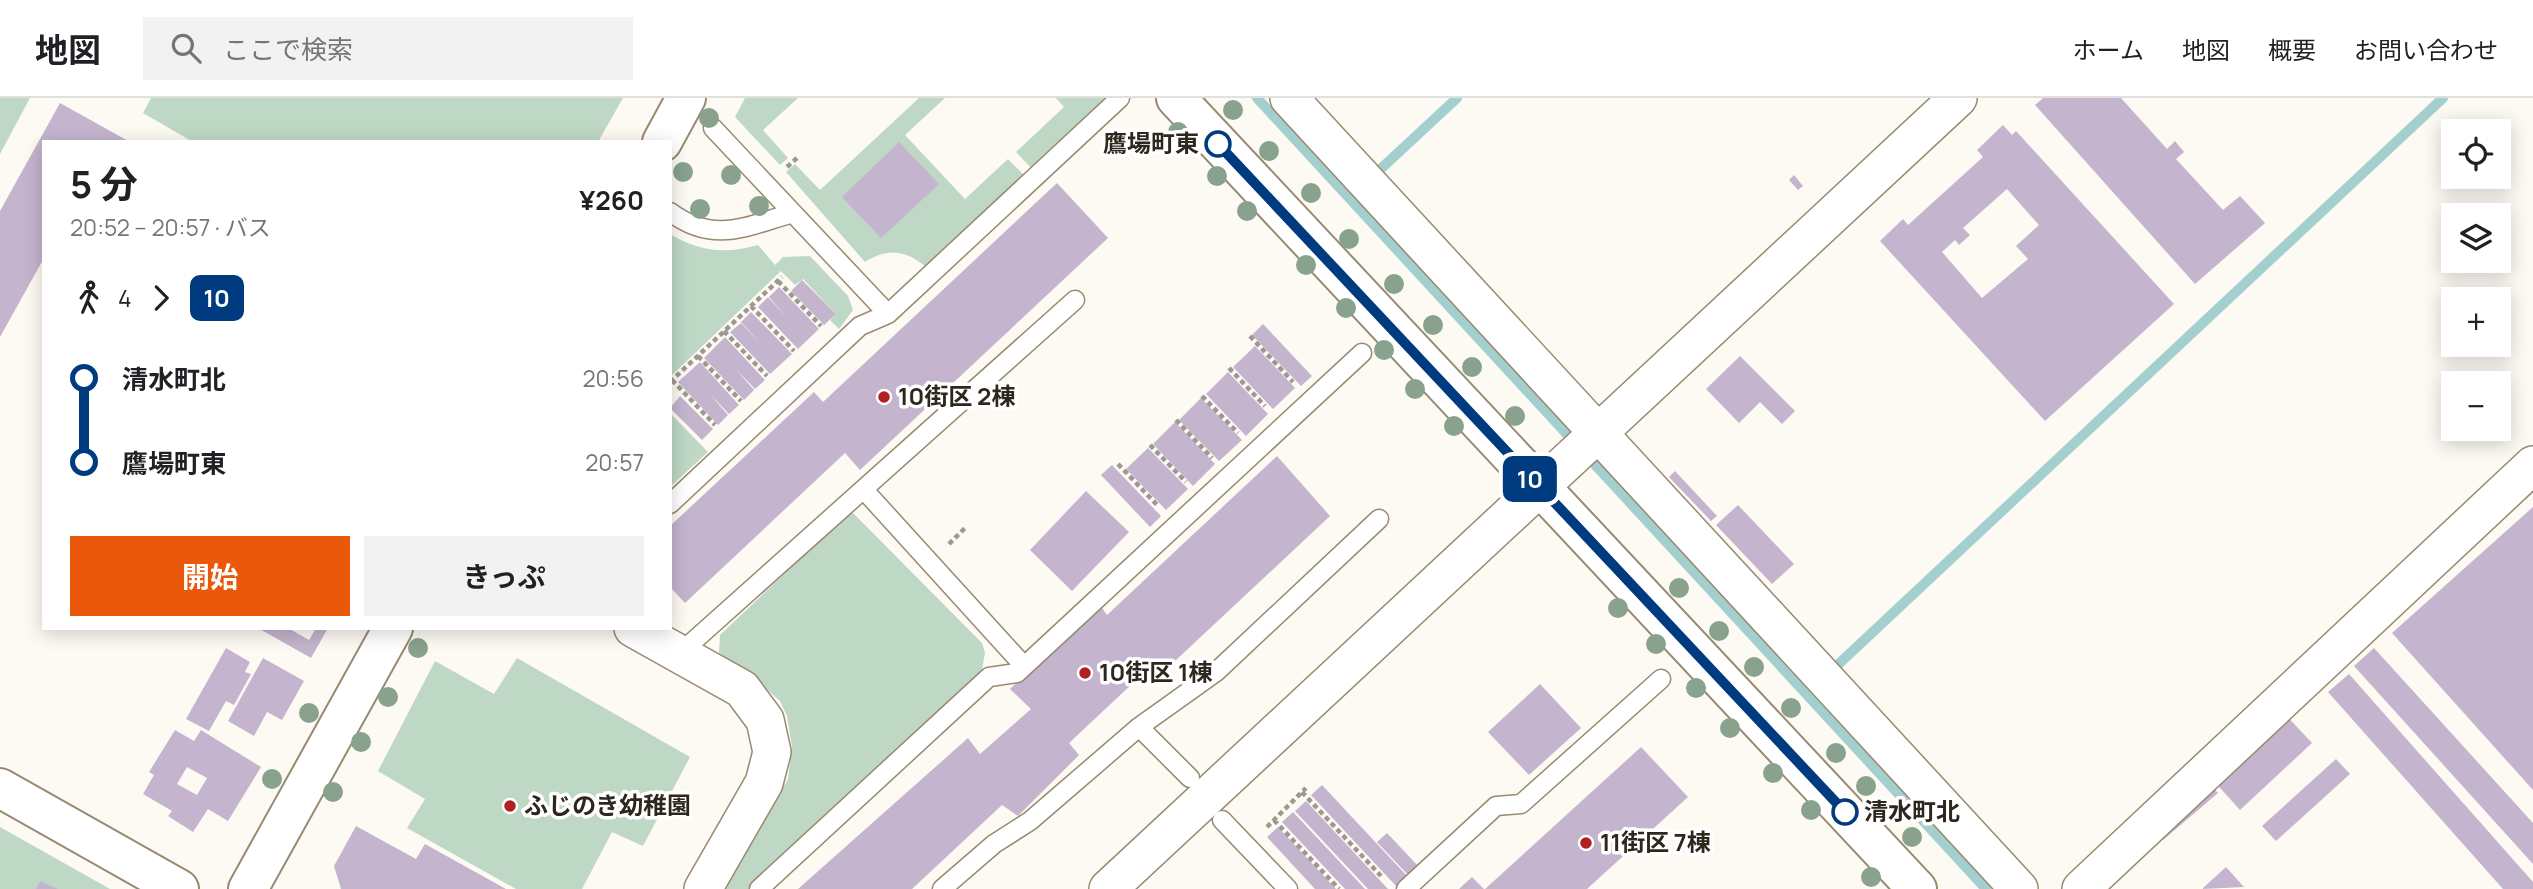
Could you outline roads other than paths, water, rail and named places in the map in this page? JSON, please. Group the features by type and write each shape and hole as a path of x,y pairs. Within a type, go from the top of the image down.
{"street":[{"path":"663,140 686,98"},
{"path":"1176,98 1917,889"},
{"path":"1289,98 1367,183 1586,445 1824,677 2019,889"},
{"path":"1108,889 1958,98"},
{"path":"2081,889 2533,466"},
{"path":"248,889 392,630"},
{"path":"637,630 742,689 765,720 772,752 764,782 703,889"},
{"path":"0,788 179,889"}],"lane":[{"path":"672,502 860,326 888,314 1120,98"},
{"path":"713,128 888,314"},
{"path":"672,213 689,226 724,232 793,213"},
{"path":"678,654 865,491 1076,300"},
{"path":"759,889 989,677 1017,673 1362,353"},
{"path":"865,491 1024,666"},
{"path":"942,889 994,844 1030,821 1139,727 1216,672 1379,519"},
{"path":"1406,889 1496,806 1521,804 1661,679"},
{"path":"1139,727 1190,778"},
{"path":"1223,820 1288,889"}],"waterway":[{"path":"1257,98 1986,889"},
{"path":"1372,177 1457,98"},
{"path":"1829,673 2443,98"}],"place":[{"name":"鷹場町東","path":"1218,144"},
{"name":"10街区 2棟","path":"884,397"},
{"name":"10街区 1棟","path":"1085,673"},
{"name":"ふじのき幼稚園","path":"510,806"},
{"name":"清水町北","path":"1845,812"},
{"name":"11街区 7棟","path":"1586,843"}]}
